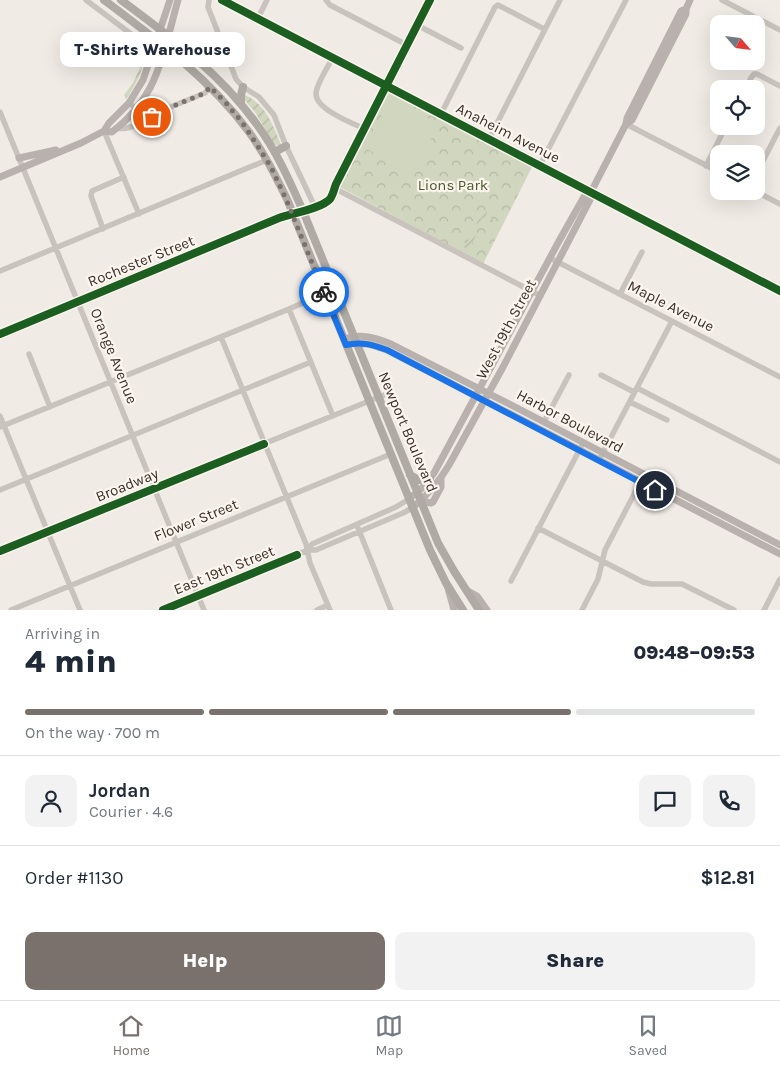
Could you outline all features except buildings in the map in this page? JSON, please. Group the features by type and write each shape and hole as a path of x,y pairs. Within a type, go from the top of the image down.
{"highway":[{"name":"Newport Boulevard","path":"104,0 165,46 210,87 242,122 267,160 293,214 412,508 446,583"},
{"name":"Newport Boulevard","path":"121,0 168,35 210,72 241,104 275,152 381,396 410,475 438,543 466,590"},
{"path":"160,64 175,56"},
{"path":"241,104 243,87"},
{"path":"275,152 286,146"},
{"path":"410,475 419,480 430,479"},
{"path":"446,583 463,610"},
{"path":"466,590 479,610"}],"main road":[{"path":"0,177 74,146 104,131 109,123 129,103 143,80 170,0"},
{"path":"104,131 112,132 137,109 150,89 160,64 178,0"},
{"name":"West 19th Street","path":"421,500 433,502 441,487 441,478 540,296 591,198 591,192 626,124 632,120 686,14 686,8 690,0"},
{"path":"19,158 74,146"},
{"name":"West 19th Street","path":"409,499 430,479 585,195 591,192"},
{"name":"Harbor Boulevard","path":"345,342 355,339 387,350 477,392 579,450 780,554"},
{"name":"Harbor Boulevard","path":"486,397 544,422 780,545"},
{"path":"412,508 421,500"},
{"name":"Newport Boulevard","path":"446,583 454,610"},
{"name":"Newport Boulevard","path":"466,590 477,596 487,610"}],"street":[{"path":"86,0 140,40 153,52"},
{"path":"209,0 208,7 236,79 243,87 259,97 274,115 286,146 315,207 329,200 333,194 334,188 429,2 421,0"},
{"name":"Anaheim Avenue","path":"222,0 780,291"},
{"path":"258,18 267,0"},
{"path":"326,0 330,5 407,45"},
{"path":"489,139 560,0"},
{"path":"540,165 626,0"},
{"path":"722,0 780,30"},
{"path":"441,114 495,7 498,5 544,29"},
{"path":"417,25 461,48"},
{"path":"333,57 317,87 318,101 325,108 365,129"},
{"path":"750,80 754,74 757,74 780,86"},
{"path":"129,103 146,114 156,113 205,93 210,87"},
{"name":"Orange Avenue","path":"0,112 204,610"},
{"path":"116,128 123,130 152,117 156,113"},
{"path":"626,124 710,168"},
{"path":"765,157 780,128"},
{"path":"104,131 139,214"},
{"path":"706,166 722,135"},
{"path":"0,272 267,160"},
{"path":"104,229 90,196 91,193 124,177"},
{"path":"334,188 540,296"},
{"path":"765,196 780,204"},
{"name":"Rochester Street","path":"0,334 279,218 315,207"},
{"path":"620,294 642,252"},
{"name":"Maple Avenue","path":"550,258 780,377"},
{"path":"2,426 325,294"},
{"path":"289,309 333,416"},
{"path":"599,460 672,321"},
{"path":"221,337 308,550 310,563 329,608 316,610"},
{"path":"29,354 50,407"},
{"path":"0,490 311,362"},
{"path":"544,422 569,375"},
{"path":"601,375 636,390 780,462"},
{"name":"Broadway","path":"0,551 381,396"},
{"path":"630,402 667,420"},
{"path":"0,416 2,426 80,610"},
{"path":"511,581 583,443"},
{"name":"Flower Street","path":"11,610 391,454"},
{"path":"582,610 598,579 605,550 644,475"},
{"name":"West 19th Street","path":"308,550 312,544 396,507 409,499"},
{"path":"308,550 316,550 412,508"},
{"path":"356,524 390,610"},
{"path":"538,528 643,582 682,584 734,610"},
{"name":"East 19th Street","path":"163,610 308,550"},
{"path":"764,610 780,579"}],"green space":[{"path":"143,57 145,59 140,75 126,99 124,95 133,83 140,68 137,63 126,64"},
{"name":"Lions Park","path":"388,90 533,165 483,264 338,186"},
{"path":"243,94 251,98 263,109 281,145 274,144 255,112 243,98"},
{"path":"393,100 439,124 413,174 365,148 389,101"},
{"path":"487,212 486,216 496,221 494,224 482,218 474,232 477,234 471,245 472,249 462,247 464,243 467,243 480,217 477,215"}],"cycle path":[{"path":"222,0 780,291"},
{"path":"0,334 279,218 313,208 330,199 430,0"},
{"path":"0,551 264,444"},
{"path":"163,610 297,555"}],"way so far":[{"path":"152,117 156,113 205,93 210,87 220,97 247,129 271,167 279,182 324,292"}],"place":[{"name":"T-Shirts Warehouse","path":"152,117"}],"route":[{"path":"324,292 346,345 364,343 387,350 655,490"}]}
